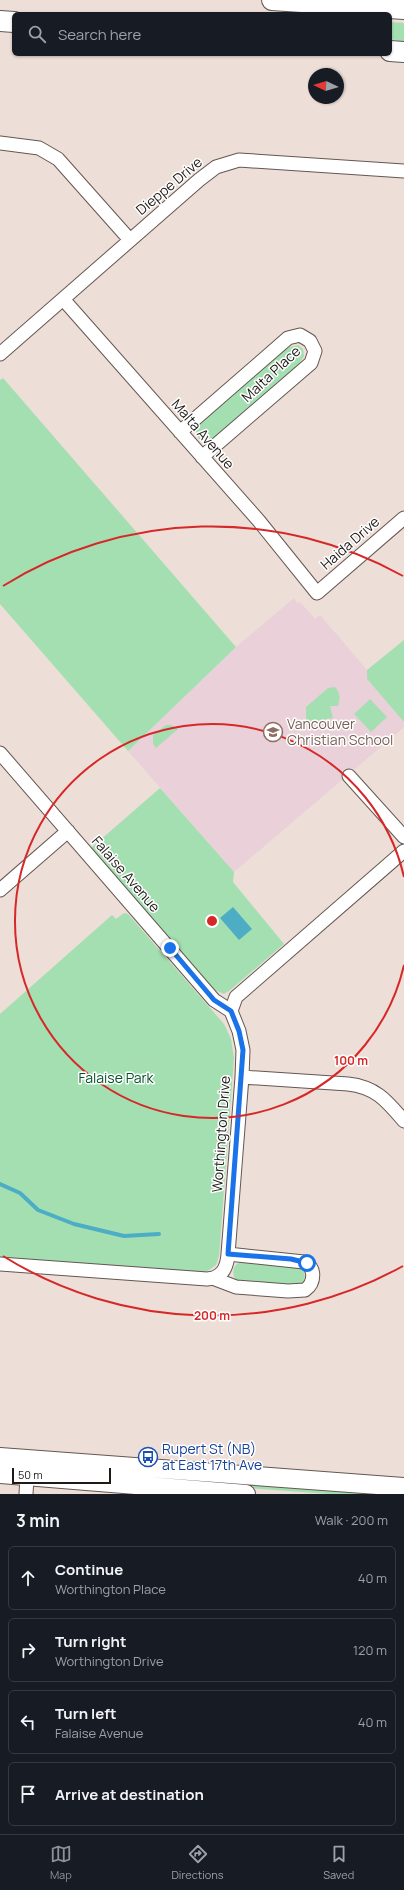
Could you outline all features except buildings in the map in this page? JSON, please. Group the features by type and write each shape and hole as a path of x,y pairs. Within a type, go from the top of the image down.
{"main road":[{"path":"272,0 311,6 404,9"},
{"path":"0,21 12,22"},
{"path":"392,50 404,52"}],"street":[{"path":"0,143 39,148 58,159 130,240"},
{"name":"Dieppe Drive","path":"0,354 216,167 239,160 404,171"},
{"name":"Malta Avenue","path":"63,299 259,521 317,593"},
{"name":"Malta Place","path":"180,432 288,338 300,335 310,341 315,351 312,363 202,457"},
{"name":"Haida Drive","path":"317,593 404,518"},
{"name":"Falaise Avenue","path":"0,754 214,1000 231,1011"},
{"path":"349,776 404,837"},
{"path":"0,890 68,831"},
{"path":"231,1011 236,996 404,851"},
{"name":"Worthington Drive","path":"215,1279 225,1269 228,1254 242,1077 243,1050 239,1031 231,1011"},
{"path":"242,1077 348,1084 362,1087 385,1098 404,1121"},
{"path":"0,1264 215,1279 236,1287 288,1291 304,1290 308,1288 312,1280 312,1269 304,1262 228,1254"},
{"path":"0,1457 404,1487"},
{"path":"204,1473 207,1493"},
{"path":"0,1474 26,1485 246,1494"}],"shaded area":[{"name":"Vancouver Christian School","path":"294,598 297,603 300,602 315,619 320,615 367,670 367,679 404,722 404,727 234,872 128,751 236,647"}],"green space":[{"path":"392,22 404,23 404,42 392,39"},
{"path":"298,345 303,349 304,356 299,364 212,442 206,443 199,439 195,430 196,425 280,352"},
{"path":"3,378 236,647 128,751 0,604 0,380"},
{"path":"404,640 404,722 367,679 367,670"},
{"path":"335,687 340,698 338,706 330,706 333,718 322,720 311,725 306,724 306,707 328,688"},
{"path":"370,699 387,717 371,732 354,714"},
{"path":"166,725 171,725 178,729 156,748 153,744 153,735"},
{"path":"160,788 234,872 233,882 284,944 224,994 213,989 91,848"},
{"name":"Falaise Park","path":"124,913 128,914 224,1024 231,1039 234,1058 219,1256 216,1265 206,1272 0,1258 0,1014 112,915 116,919"},
{"path":"242,1261 297,1266 303,1270 305,1277 302,1283 295,1286 237,1282 233,1273 234,1267"},
{"path":"230,1483 404,1494 329,1494 234,1487"}],"water":[{"path":"233,907 252,929 239,940 220,918"}],"waterway":[{"path":"0,1184 20,1193 38,1210 74,1224 124,1236 159,1234"}],"place":[{"name":"Vancouver Christian School","path":"273,732"},
{"name":"Rupert St (NB) at East 17th Ave","path":"148,1457"}],"route":[{"path":"170,948 214,1000 231,1011 239,1031 243,1050 228,1254 291,1259 307,1263"}]}
